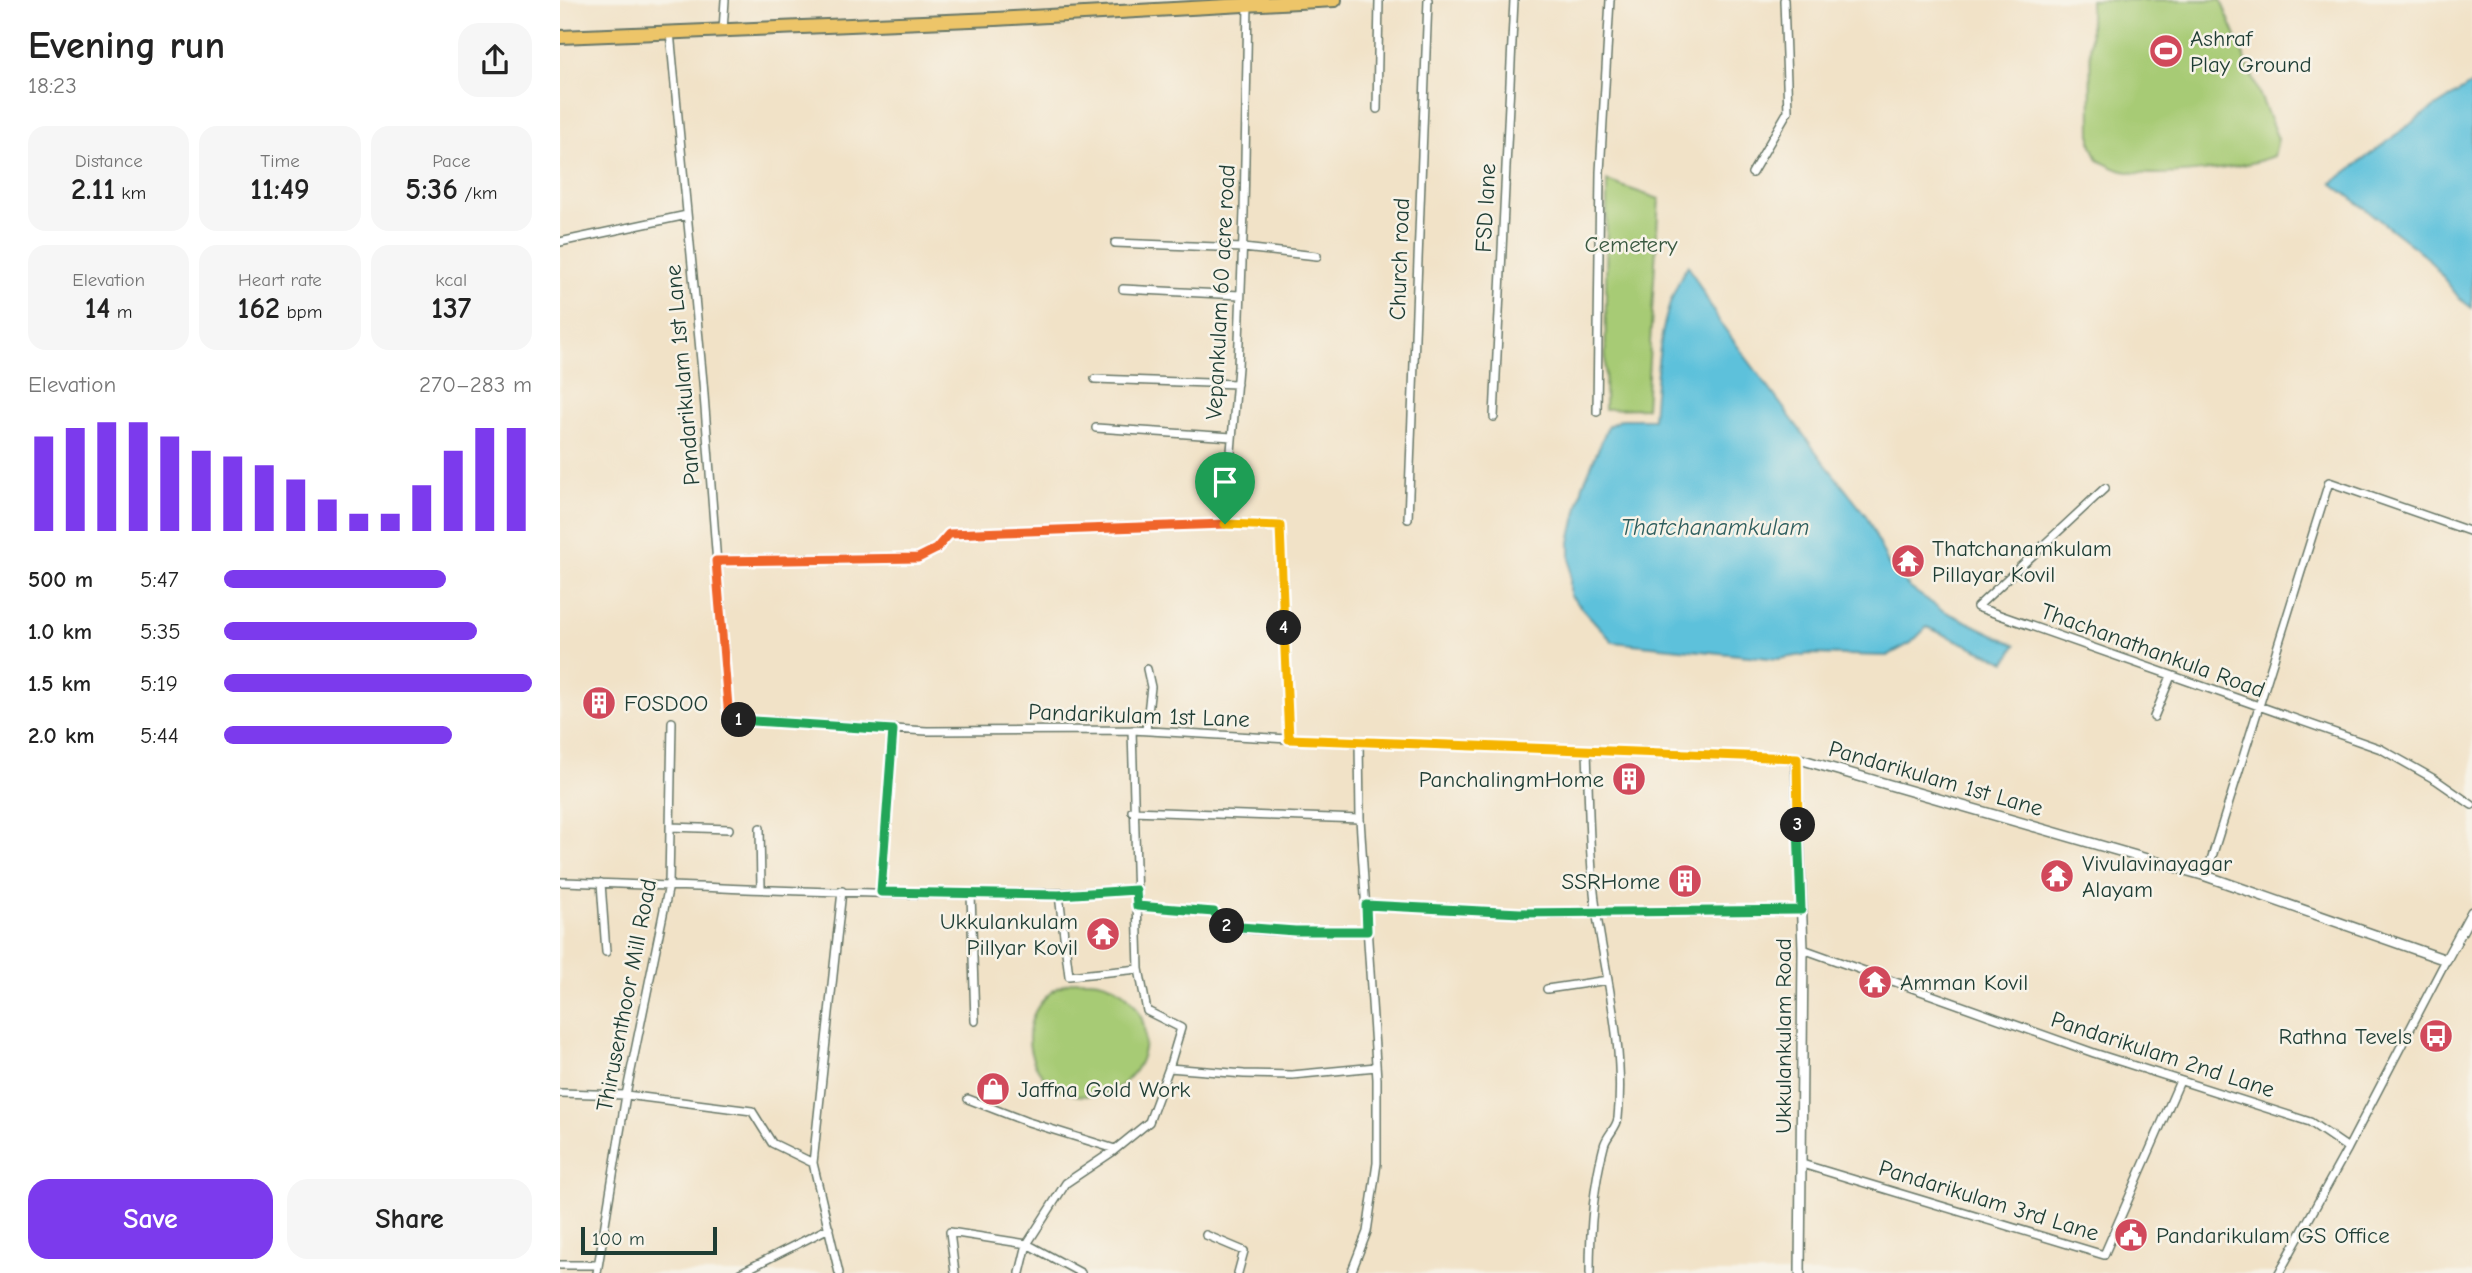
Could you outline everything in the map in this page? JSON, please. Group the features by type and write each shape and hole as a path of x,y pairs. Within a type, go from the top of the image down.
{"highway":[{"path":"560,37 995,19 1335,0"}],"street":[{"path":"723,30 725,0"},
{"path":"1377,109 1379,0"},
{"name":"Church road","path":"1408,519 1428,0"},
{"name":"FSD lane","path":"1494,417 1514,0"},
{"path":"1597,412 1600,172 1610,0"},
{"path":"1752,173 1788,110 1784,0"},
{"name":"Vepankulam 60 acre road","path":"1225,524 1237,384 1248,5"},
{"name":"Pandarikulam 1st Lane","path":"670,32 703,382 729,719 893,730 1146,730 1289,739 1797,758 2206,876 2446,960"},
{"path":"560,242 687,215"},
{"path":"1115,243 1243,248 1317,256"},
{"path":"1123,289 1240,295"},
{"path":"1095,379 1237,384"},
{"path":"1096,428 1232,437"},
{"path":"2206,876 2329,482 2472,532"},
{"name":"Thachanathankula Road","path":"2105,488 1977,607 2381,749 2436,780 2472,805"},
{"path":"716,561 918,558 936,549 949,534 1225,524 1280,526 1289,739"},
{"path":"1146,730 1151,687 1147,669"},
{"path":"2154,717 2171,676"},
{"name":"Thirusenthoor Mill Road","path":"597,1269 626,1095 669,885 672,722"},
{"path":"881,892 893,730"},
{"path":"1020,1273 1027,1244 1066,1183 1149,1122 1181,1028 1147,1011 1139,969 1132,811 1132,730"},
{"path":"1351,1273 1367,1232 1377,1163 1376,1067 1360,819 1359,741"},
{"path":"1587,751 1591,856 1597,914 1615,1026 1618,1122 1604,1142 1593,1198 1590,1273"},
{"name":"Ukkulankulam Road","path":"1797,758 1803,949 1800,1273"},
{"path":"1132,811 1360,819"},
{"path":"670,827 729,829"},
{"path":"760,828 761,888"},
{"path":"560,882 971,894 1059,895 1136,890"},
{"path":"601,883 607,952"},
{"path":"839,1273 813,1163 842,891"},
{"path":"971,894 975,1021"},
{"path":"1059,895 1069,976 1139,969"},
{"path":"1366,905 1597,914 1801,910"},
{"path":"1137,906 1214,912 1222,925 1236,928 1367,931"},
{"path":"2279,1273 2472,912"},
{"name":"Pandarikulam 2nd Lane","path":"1803,949 2094,1053 2309,1122 2348,1148"},
{"path":"1547,989 1608,980"},
{"path":"1169,1068 1292,1075 1376,1067"},
{"name":"Pandarikulam 3rd Lane","path":"1802,1164 2104,1255 2180,1081"},
{"path":"560,1093 626,1095 752,1111 772,1143 813,1163"},
{"path":"968,1099 1025,1121 1115,1149"},
{"path":"740,1273 829,1228"},
{"path":"955,1273 950,1232 1027,1244 1081,1273"},
{"path":"1206,1235 1244,1251 1238,1273"},
{"path":"560,1265 597,1269"}],"green space":[{"name":"Ashraf Play Ground","path":"2090,0 2221,0 2278,139 2274,156 2221,169 2157,174 2123,171 2098,160 2091,143"},
{"name":"Cemetery","path":"1607,181 1659,199 1646,408 1605,409"},
{"path":"1087,980 1109,984 1128,997 1141,1016 1145,1038 1141,1060 1128,1079 1109,1092 1087,1096 1065,1092 1046,1079 1033,1060 1029,1038 1033,1016 1046,997 1065,984"}],"water":[{"path":"2472,84 2472,308 2460,299 2427,257 2332,183 2421,116"},
{"name":"Thatchanamkulam","path":"1688,265 1719,321 1867,517 1889,566 1910,588 1942,610 2016,645 2006,662 1927,627 1911,643 1887,656 1809,654 1778,659 1613,642 1570,595 1570,542 1583,485 1608,426 1622,419 1653,419 1658,360 1665,320 1678,282"}],"place":[{"name":"Ashraf Play Ground","path":"2166,51"},
{"name":"Thatchanamkulam Pillayar Kovil","path":"1908,561"},
{"name":"FOSDOO","path":"599,703"},
{"name":"PanchalingmHome","path":"1629,779"},
{"name":"Vivulavinayagar Alayam","path":"2057,876"},
{"name":"SSRHome","path":"1685,881"},
{"name":"Ukkulankulam Pillyar Kovil","path":"1103,934"},
{"name":"Amman Kovil","path":"1875,982"},
{"name":"Rathna Tevels","path":"2436,1036"},
{"name":"Jaffna Gold Work","path":"993,1089"},
{"name":"Pandarikulam GS Office","path":"2131,1235"}],"route":[{"path":"1225,524 1280,526 1289,739 1797,758 1801,910 1597,914 1366,905 1367,931 1295,931 1236,928 1222,925 1214,912 1137,906 1136,890 1059,895 881,892 893,730 729,719 716,561 918,558 936,549 949,534 1225,524"}]}
